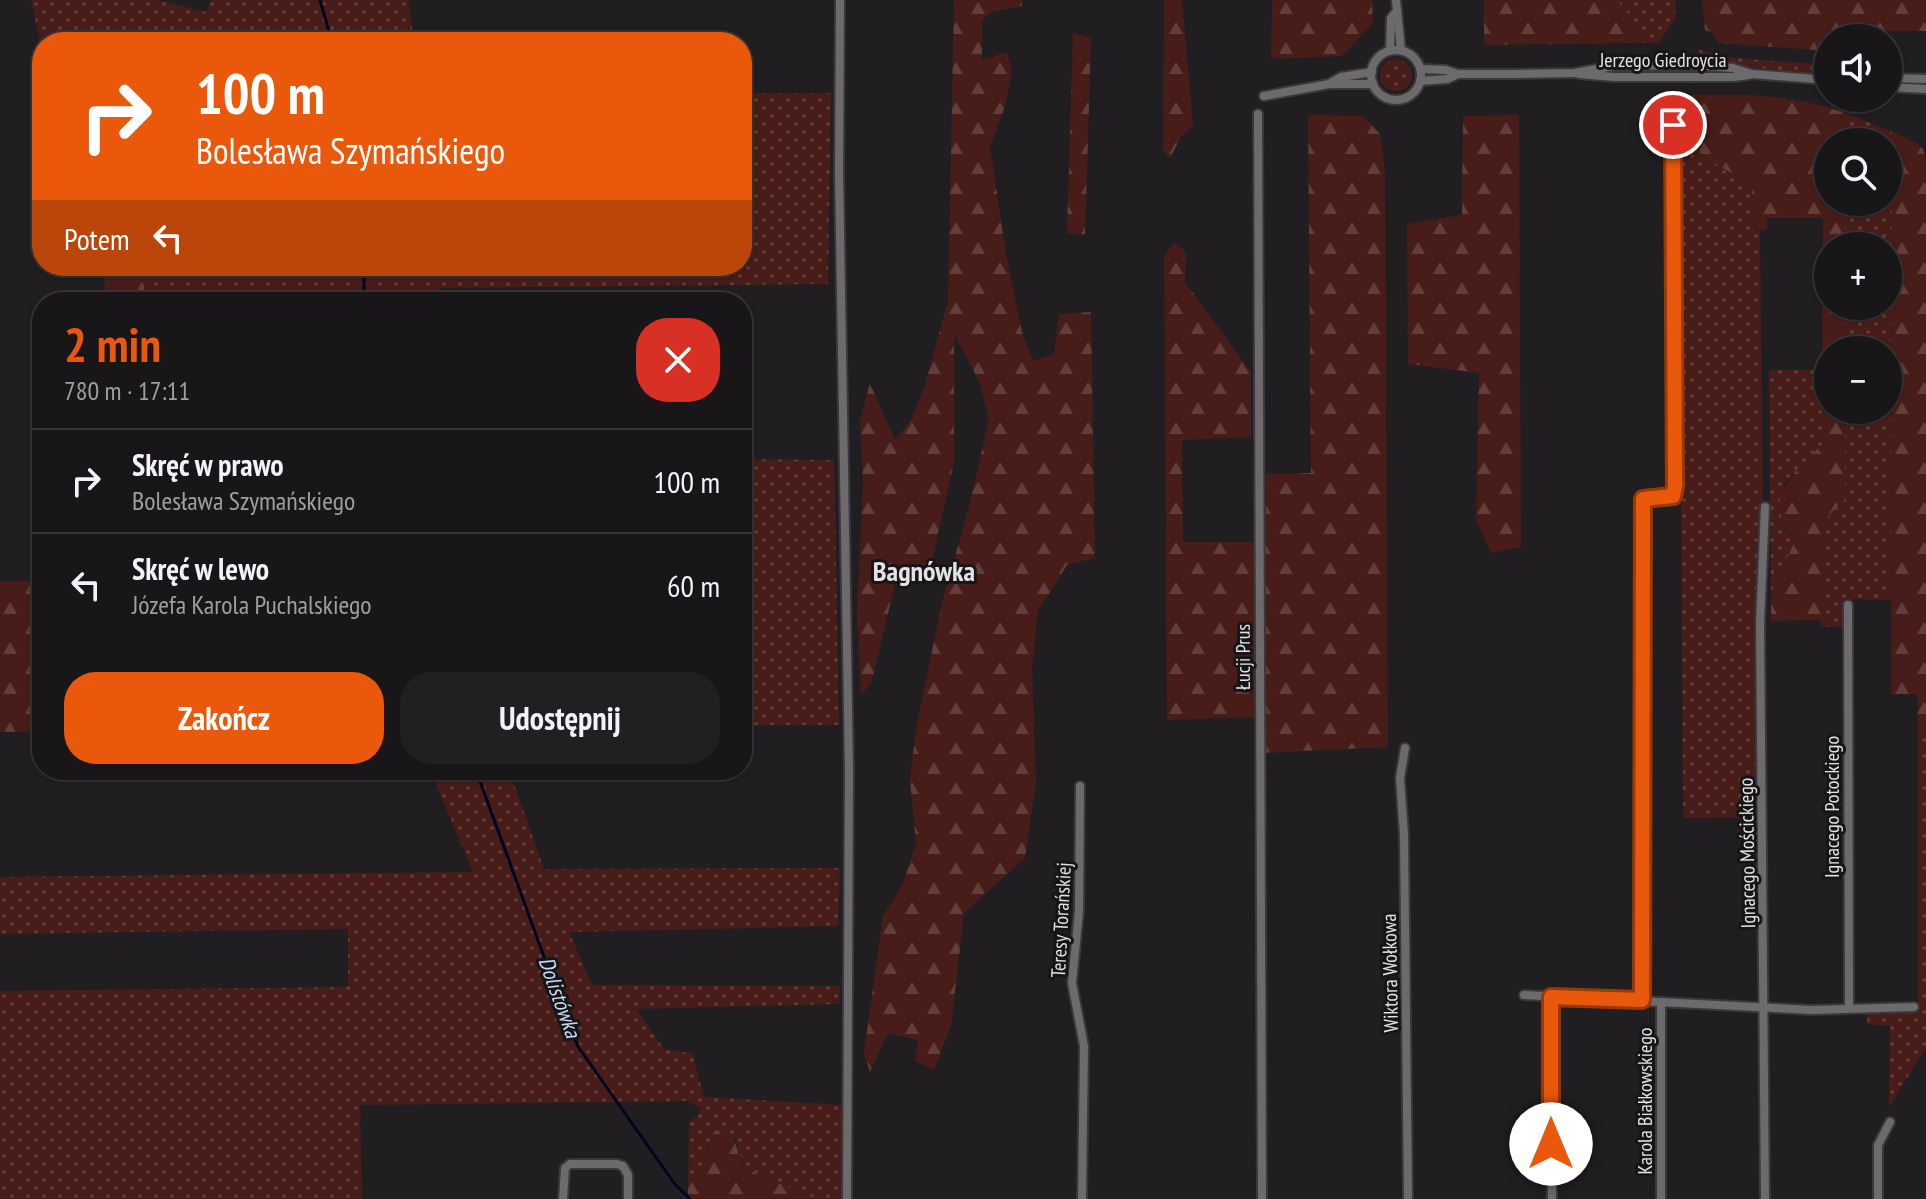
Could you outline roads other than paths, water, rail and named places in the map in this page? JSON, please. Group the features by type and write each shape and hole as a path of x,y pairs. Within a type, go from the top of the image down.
{"street":[{"path":"840,0 839,173 849,770 847,1199"},
{"path":"1396,0 1401,50"},
{"path":"1390,50 1391,18 1396,12"},
{"path":"1390,50 1401,50 1414,57 1421,69 1420,81 1414,93 1398,99 1383,96 1373,84 1372,72 1378,58 1390,50"},
{"path":"1684,65 1684,77"},
{"path":"1695,65 1695,76"},
{"name":"Jerzego Giedroycia","path":"1421,69 1458,74 1574,73 1614,66 1695,65 1814,79"},
{"path":"1329,84 1341,77 1372,72"},
{"name":"Jerzego Giedroycia","path":"1574,73 1597,77 1733,77 1752,74"},
{"name":"Jerzego Giedroycia","path":"1420,81 1447,79 1458,74"},
{"path":"1902,78 1926,79"},
{"path":"1264,96 1329,84 1373,84"},
{"path":"1902,88 1926,89"},
{"name":"Łucji Prus","path":"1258,114 1262,1199"},
{"path":"1642,1000 1643,499 1673,496 1675,487 1673,125"},
{"name":"Ignacego Mościckiego","path":"1765,507 1760,623 1765,1199"},
{"name":"Ignacego Potockiego","path":"1848,605 1849,1008"},
{"name":"Wiktora Wołkowa","path":"1405,748 1400,778 1404,835 1408,1199"},
{"name":"Teresy Torańskiej","path":"1080,786 1079,911 1072,983 1084,1046 1082,1199"},
{"path":"1524,995 1764,1008 1914,1007"},
{"path":"1551,997 1552,1199"},
{"name":"Karola Białkowskiego","path":"1661,1002 1661,1199"},
{"path":"1878,1199 1878,1145 1890,1122"},
{"path":"563,1199 563,1176 570,1164 617,1164 623,1166 628,1175 628,1199"}],"waterway":[{"name":"Dolistówka","path":"320,0 329,32"},
{"name":"Dolistówka","path":"364,276 364,292"},
{"name":"Dolistówka","path":"480,780 579,1048 674,1183 690,1199"}],"district":[{"name":"Bagnówka","path":"924,571"}]}
